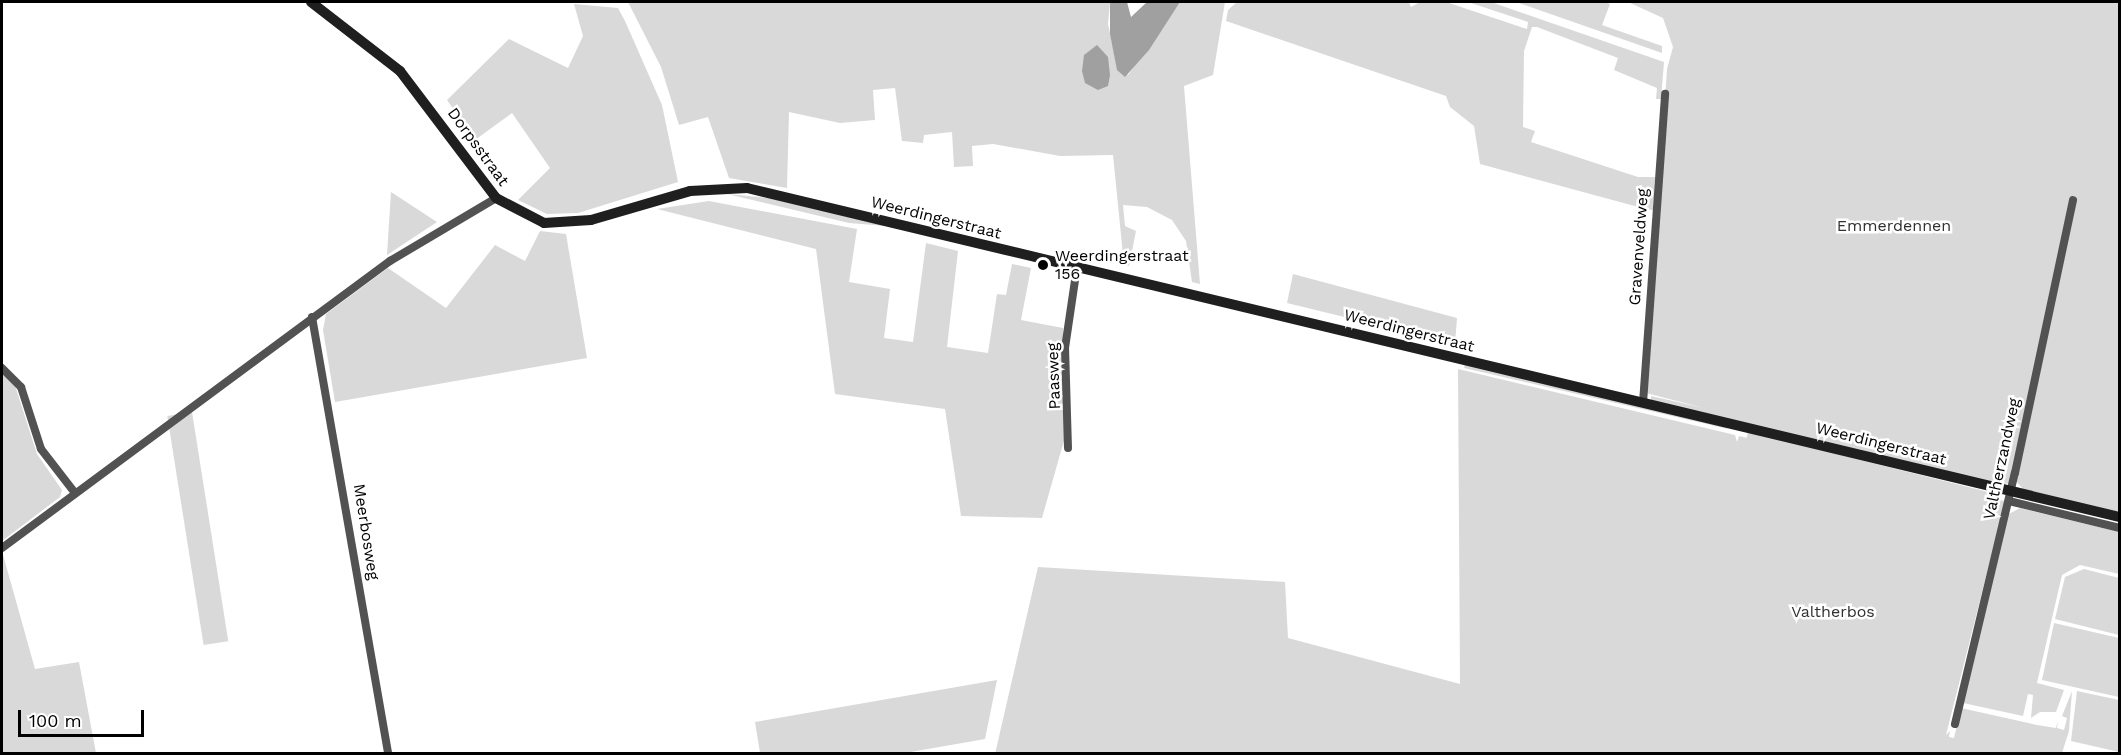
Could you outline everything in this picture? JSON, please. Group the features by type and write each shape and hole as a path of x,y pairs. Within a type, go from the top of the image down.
{"main road":[{"name":"Dorpsstraat","path":"312,2 400,71 496,198 530,219 562,224 591,220 690,191"},
{"name":"Weerdingerstraat","path":"690,191 747,188 1643,403 2010,496 2120,517"}],"street":[{"name":"Gravenveldweg","path":"1643,403 1665,94"},
{"path":"2,548 312,317 413,245 496,198"},
{"name":"Valtherzandweg","path":"1955,724 2010,496 2073,200"},
{"name":"Paasweg","path":"1068,448 1065,348 1077,267"},
{"name":"Meerbosweg","path":"312,317 388,753"},
{"path":"2,368 21,387 41,449 75,493"},
{"name":"Weerdingerstraat","path":"2010,496 2120,528"}],"green space":[{"path":"628,2 1110,2 1108,24 1117,65 1128,75 1180,2 1225,2 1213,75 1184,86 1200,284 1192,282 1186,241 1172,220 1147,207 1123,205 1125,226 1136,231 1129,266 1124,265 1113,155 1060,156 993,144 972,146 973,166 954,167 952,132 924,135 923,143 902,141 895,88 873,90 875,120 840,123 789,112 787,188 729,178 708,117 679,125 661,67"},
{"path":"1237,2 1409,2 1411,7 1420,2 1446,2 1527,29 1528,22 1468,2 1491,2 1664,62 1661,99 1656,99 1657,88 1614,70 1618,58 1537,27 1532,27 1524,51 1523,127 1535,131 1531,142 1638,177 1655,177 1653,211 1480,164 1474,126 1450,107 1446,96 1226,21 1228,10"},
{"path":"1516,2 1604,2 1610,4 1602,25 1662,46 1662,53"},
{"name":"Emmerdennen","path":"1628,2 2119,2 2119,513 2023,489 2016,481 2002,485 1651,400 1651,396 1704,408 1646,393 1667,69 1673,47 1663,18"},
{"path":"574,4 618,8 662,105 678,182 578,213 547,214 518,200 550,168 512,113 475,140 447,100 509,39 568,68 583,36"},
{"path":"391,192 437,222 387,255"},
{"path":"727,194 769,198 886,226 849,223"},
{"path":"709,201 857,229 849,282 890,289 884,338 913,342 926,243 958,251 947,347 988,353 997,294 1006,295 1012,264 1031,268 1021,320 1063,328 1065,437 1042,518 961,516 945,409 835,394 816,249 657,209"},
{"path":"540,231 566,234 587,358 335,402 323,330 326,314 388,268 446,308 495,245 525,261"},
{"path":"1293,274 1457,318 1455,344 1287,303"},
{"path":"1465,364 1728,425 1727,429 1464,368"},
{"name":"Valtherbos","path":"1458,369 1735,435 1737,442 1739,436 2005,501 1946,735 1950,731 1949,737 1954,738 1961,708 2056,728 2058,720 2057,728 2064,730 2067,718 2062,716 2072,691 2069,731 2062,753 995,754 1038,567 1285,582 1288,638 1460,684"},
{"path":"2,370 13,379 37,454 62,490 60,497 2,541"},
{"path":"192,412 228,641 204,645 167,416"},
{"path":"1748,432 1999,495 1998,501 1746,439"},
{"path":"2020,508 2119,532 2119,574 2080,565 2062,575 2037,683 2064,690 2056,712 2040,712 2031,718 2033,695 2028,694 2023,716 1963,703 2007,515"},
{"path":"2,551 35,669 79,662 96,753 2,753"},
{"path":"2084,569 2119,578 2119,635 2055,619 2065,577"},
{"path":"2054,623 2119,638 2119,697 2042,680"},
{"path":"997,680 985,739 905,753 760,753 755,722"},
{"path":"2077,691 2119,700 2119,752 2071,741"}],"shaded area":[{"path":"1110,2 1127,2 1131,17 1147,2 1180,2 1149,50 1125,77 1117,70 1110,34"},
{"path":"1097,45 1108,57 1110,75 1108,86 1098,90 1085,83 1082,71 1084,55"}],"place":[{"name":"Weerdingerstraat 156","path":"1043,265"}]}
